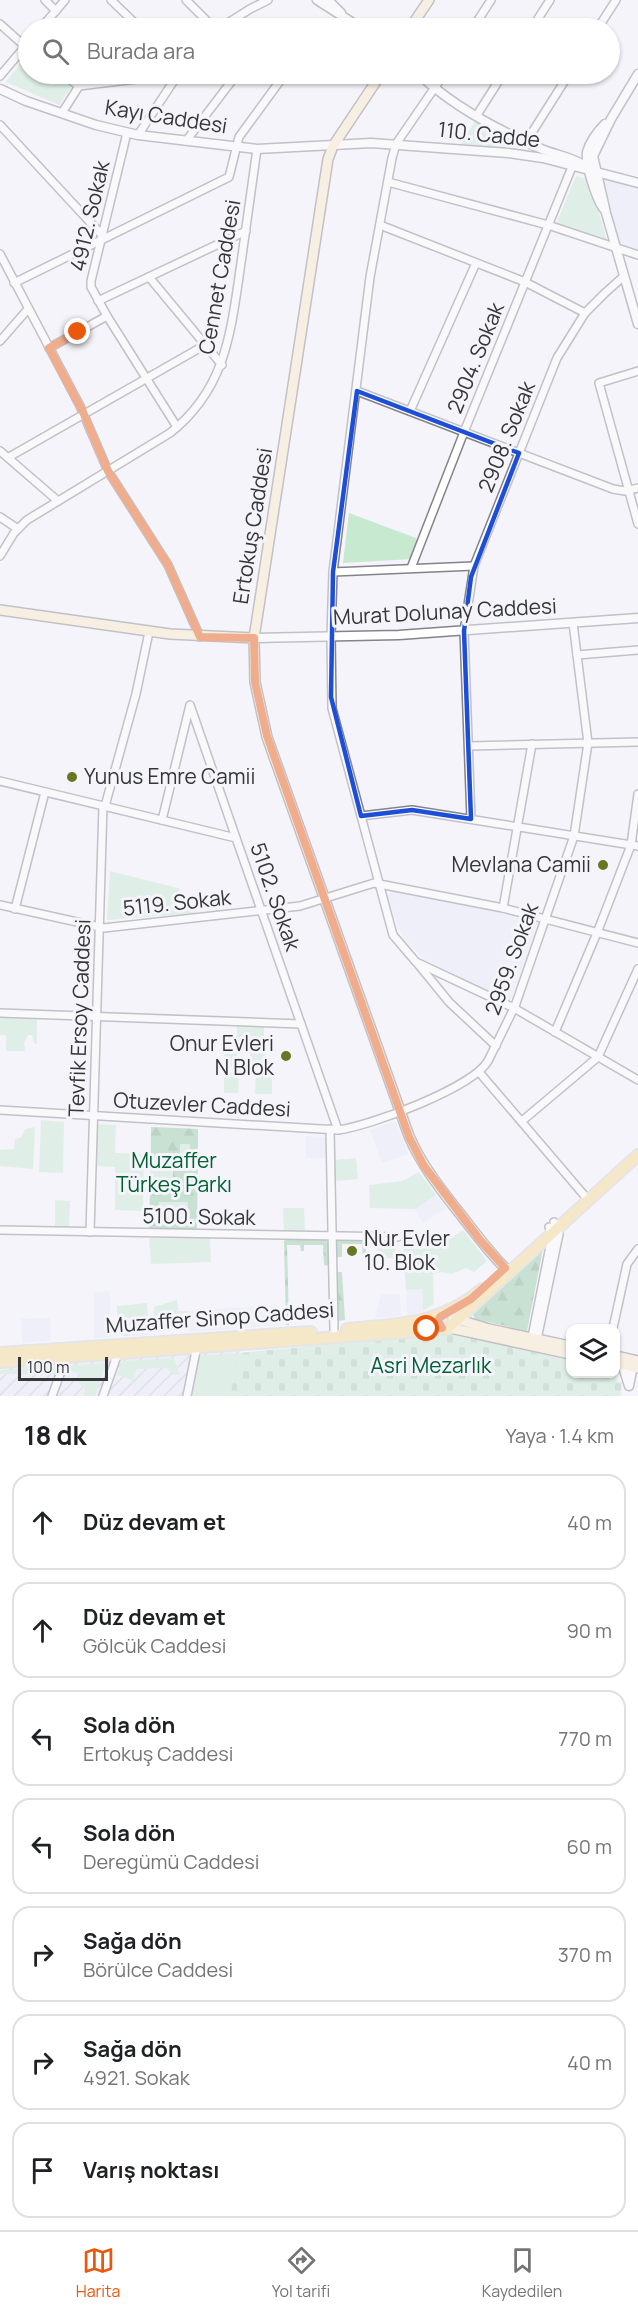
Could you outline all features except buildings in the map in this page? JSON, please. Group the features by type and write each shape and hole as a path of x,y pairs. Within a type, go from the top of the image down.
{"main road":[{"path":"417,18 429,0"},
{"name":"Ertokuş Caddesi","path":"374,84 333,146 325,178 254,638 255,682 262,722 412,1143 424,1166 480,1240 505,1268"},
{"path":"2,608 149,632 200,637 254,638"},
{"path":"448,1321 505,1268 554,1228 584,1195 638,1146"},
{"path":"448,1321 638,1155"},
{"path":"448,1321 534,1342 566,1353"},
{"name":"Muzaffer Sinop Caddesi","path":"197,1344 405,1323 448,1321"},
{"name":"Muzaffer Sinop Caddesi","path":"0,1353 120,1350 448,1321"},
{"path":"534,1342 566,1346"},
{"name":"Muzaffer Sinop Caddesi","path":"0,1362 66,1358 120,1350"}],"street":[{"path":"45,0 56,11"},
{"path":"50,18 65,0"},
{"path":"111,0 130,18"},
{"path":"186,0 204,18"},
{"path":"236,18 268,0"},
{"path":"317,0 344,18"},
{"path":"328,0 345,18"},
{"path":"479,18 491,0"},
{"path":"538,18 550,0"},
{"path":"604,18 615,0"},
{"path":"0,24 18,39"},
{"path":"0,76 18,56"},
{"path":"593,171 594,152 638,74"},
{"path":"76,84 79,86 95,84"},
{"path":"138,135 172,84"},
{"path":"186,141 229,84"},
{"path":"14,283 101,237 229,177 235,147 242,131 277,84"},
{"path":"430,84 477,115 526,142 574,163 611,119"},
{"path":"438,84 396,144 370,277 333,572 332,708 393,935 449,1002 496,1046"},
{"path":"477,115 497,84"},
{"path":"526,142 563,84"},
{"path":"62,113 79,86"},
{"name":"Kayı Caddesi","path":"0,89 62,113 138,135 257,149 333,146"},
{"path":"0,125 101,237"},
{"name":"4912. Sokak","path":"128,133 101,237 91,281 92,289 177,427"},
{"name":"110. Cadde","path":"333,146 363,143 396,144 527,155 574,163 593,171 638,183"},
{"path":"590,146 587,158 606,213 638,324"},
{"name":"Cennet Caddesi","path":"0,556 18,529 35,514 177,427 196,407 222,364 231,333 257,149"},
{"name":"2904. Sokak","path":"411,568 574,163"},
{"path":"388,182 548,225 638,255"},
{"path":"380,225 525,282 585,313"},
{"path":"98,301 246,231"},
{"path":"0,254 83,413 108,471 168,565 200,637"},
{"path":"410,411 476,263"},
{"name":"2908. Sokak","path":"471,819 464,631 474,566 557,358 585,313 624,276"},
{"path":"149,277 222,364"},
{"path":"0,341 28,309"},
{"path":"49,348 107,316"},
{"path":"9,457 205,345"},
{"path":"638,371 599,384 638,524"},
{"path":"357,391 613,489 638,488"},
{"path":"0,451 58,501"},
{"path":"0,517 18,529"},
{"path":"333,572 474,566"},
{"name":"Murat Dolunay Caddesi","path":"254,638 464,631 638,618"},
{"name":"2959. Sokak","path":"400,1111 449,1089 479,1072 488,1061 514,1008 574,836 588,743 573,623"},
{"name":"Tevfik Ersoy Caddesi","path":"90,1232 104,806 136,694 149,632"},
{"path":"577,655 638,650"},
{"path":"162,820 190,705 236,838"},
{"path":"469,746 638,742"},
{"path":"503,908 532,744"},
{"name":"5102. Sokak","path":"0,781 236,838 301,1024 334,1130 332,1236 334,1330"},
{"path":"15,909 45,792"},
{"path":"555,1032 634,845 638,794"},
{"path":"361,816 412,810 634,845"},
{"path":"379,883 503,908 638,943"},
{"name":"5119. Sokak","path":"0,905 99,928 300,906 324,900 365,884 379,883"},
{"path":"416,962 514,1008 638,1080"},
{"path":"522,1121 598,1057 638,969"},
{"path":"0,1013 301,1024"},
{"path":"479,1072 584,1195"},
{"name":"Otuzevler Caddesi","path":"0,1110 334,1130 360,1126 400,1111"},
{"path":"534,1342 554,1228"},
{"name":"5100. Sokak","path":"0,1230 398,1237"},
{"path":"614,1324 627,1264 638,1249"},
{"path":"187,1396 197,1344"},
{"path":"103,1396 120,1350"},
{"path":"52,1396 66,1358"},
{"path":"627,1362 629,1386 627,1396"}],"highlighted area":[{"path":"357,391 519,453 471,577 464,631 471,819 412,810 361,816 331,697 333,572"}],"shaded area":[{"path":"602,176 638,186 638,250 619,243 609,212"},
{"path":"392,891 492,910 538,923 510,1001 422,958 398,928 388,895"},
{"path":"396,1122 408,1154 382,1163 370,1130"},
{"path":"306,1136 326,1137 327,1158 306,1158"},
{"path":"436,1195 446,1208 423,1223 415,1209"},
{"path":"422,1289 423,1312 407,1315 406,1290"},
{"path":"109,1291 113,1337 94,1338 94,1293"},
{"path":"400,1294 401,1316 375,1318 381,1295"},
{"path":"279,1305 280,1325 189,1332 187,1311"},
{"path":"148,1316 149,1335 130,1336 129,1318"},
{"path":"50,1318 51,1341 22,1343 21,1319"},
{"path":"240,1350 230,1396 0,1396 0,1367"}],"green space":[{"path":"18,67 18,84 73,85 59,105 6,82"},
{"path":"477,118 518,143 515,150 461,144"},
{"path":"576,176 589,180 608,243 556,224"},
{"path":"349,513 416,538 418,543 412,559 343,563"},
{"path":"110,871 178,888 186,896 196,913 107,920"},
{"path":"0,1016 37,1018 37,1044 34,1043 32,1035 28,1035 24,1043 25,1051 6,1051 6,1035 0,1035"},
{"path":"237,1025 264,1026 264,1047 262,1048 269,1068 250,1067 250,1047 237,1047 236,1067 224,1067 225,1046 237,1046"},
{"path":"224,1072 239,1072 238,1093 224,1093"},
{"path":"256,1073 272,1073 272,1094 255,1094"},
{"path":"41,1120 64,1122 63,1173 39,1172"},
{"path":"97,1124 116,1125 115,1153 144,1154 143,1211 115,1210 115,1167 96,1166"},
{"path":"35,1127 33,1169 0,1166 0,1150 14,1149 15,1139 22,1137 25,1129"},
{"name":"Muzaffer Türkeş Parkı","path":"151,1127 198,1129 197,1230 149,1229"},
{"name":"Muzaffer Türkeş Parkı","path":"151,1127 198,1129 197,1230 149,1229 150,1190 173,1190 173,1158 151,1157","holes":["180,1144 190,1144 190,1170 180,1170","159,1202 188,1202 187,1221 159,1221"]},
{"path":"356,1158 358,1179 335,1181 335,1160"},
{"path":"419,1172 436,1195 415,1209 370,1208 369,1185 402,1181"},
{"path":"55,1200 70,1201 69,1227 55,1227"},
{"path":"283,1208 304,1208 305,1232 284,1231"},
{"path":"463,1230 487,1261 474,1272 466,1268 452,1274 442,1272 433,1274 434,1304 423,1311 422,1289 406,1290 403,1249 437,1248"},
{"path":"149,1238 210,1238 211,1262 151,1264"},
{"path":"286,1239 325,1240 328,1243 329,1266 324,1265 323,1245 304,1245 304,1251 301,1251 300,1245 287,1245 289,1325 286,1325 284,1241"},
{"path":"336,1240 366,1240 366,1253 363,1256 362,1244 342,1244 342,1257 337,1257"},
{"path":"377,1240 394,1241 397,1258 370,1258 377,1252"},
{"path":"543,1249 527,1331 475,1319 473,1314"},
{"path":"337,1272 342,1272 345,1320 338,1321"},
{"path":"177,1300 178,1311 187,1311 188,1320 176,1317 154,1318 154,1307"},
{"path":"147,1303 148,1316 129,1318 130,1336 123,1336 117,1320 117,1306"},
{"name":"Asri Mezarlık","path":"445,1334 471,1335 566,1359 566,1378 616,1378 618,1382 622,1382 621,1396 230,1396 239,1353"},
{"path":"239,1353 230,1396 191,1396 199,1356"},
{"path":"174,1358 180,1375 173,1375 167,1368 137,1369 133,1380 117,1375 122,1361"},
{"path":"106,1363 95,1396 83,1396 85,1389 79,1383 78,1373 65,1370 66,1366"},
{"path":"59,1366 56,1374 0,1374 0,1370"}],"place":[{"name":"Yunus Emre Camii","path":"72,777"},
{"name":"Mevlana Camii","path":"603,865"},
{"name":"Onur Evleri N Blok","path":"286,1056"},
{"name":"Nur Evler 10. Blok","path":"352,1251"}],"route":[{"path":"78,332 49,348 83,412 108,471 168,565 200,637 254,638 255,682 262,722 409,1137 424,1166 480,1240 505,1268 471,1299 442,1315 438,1321 442,1328 427,1329"}]}
